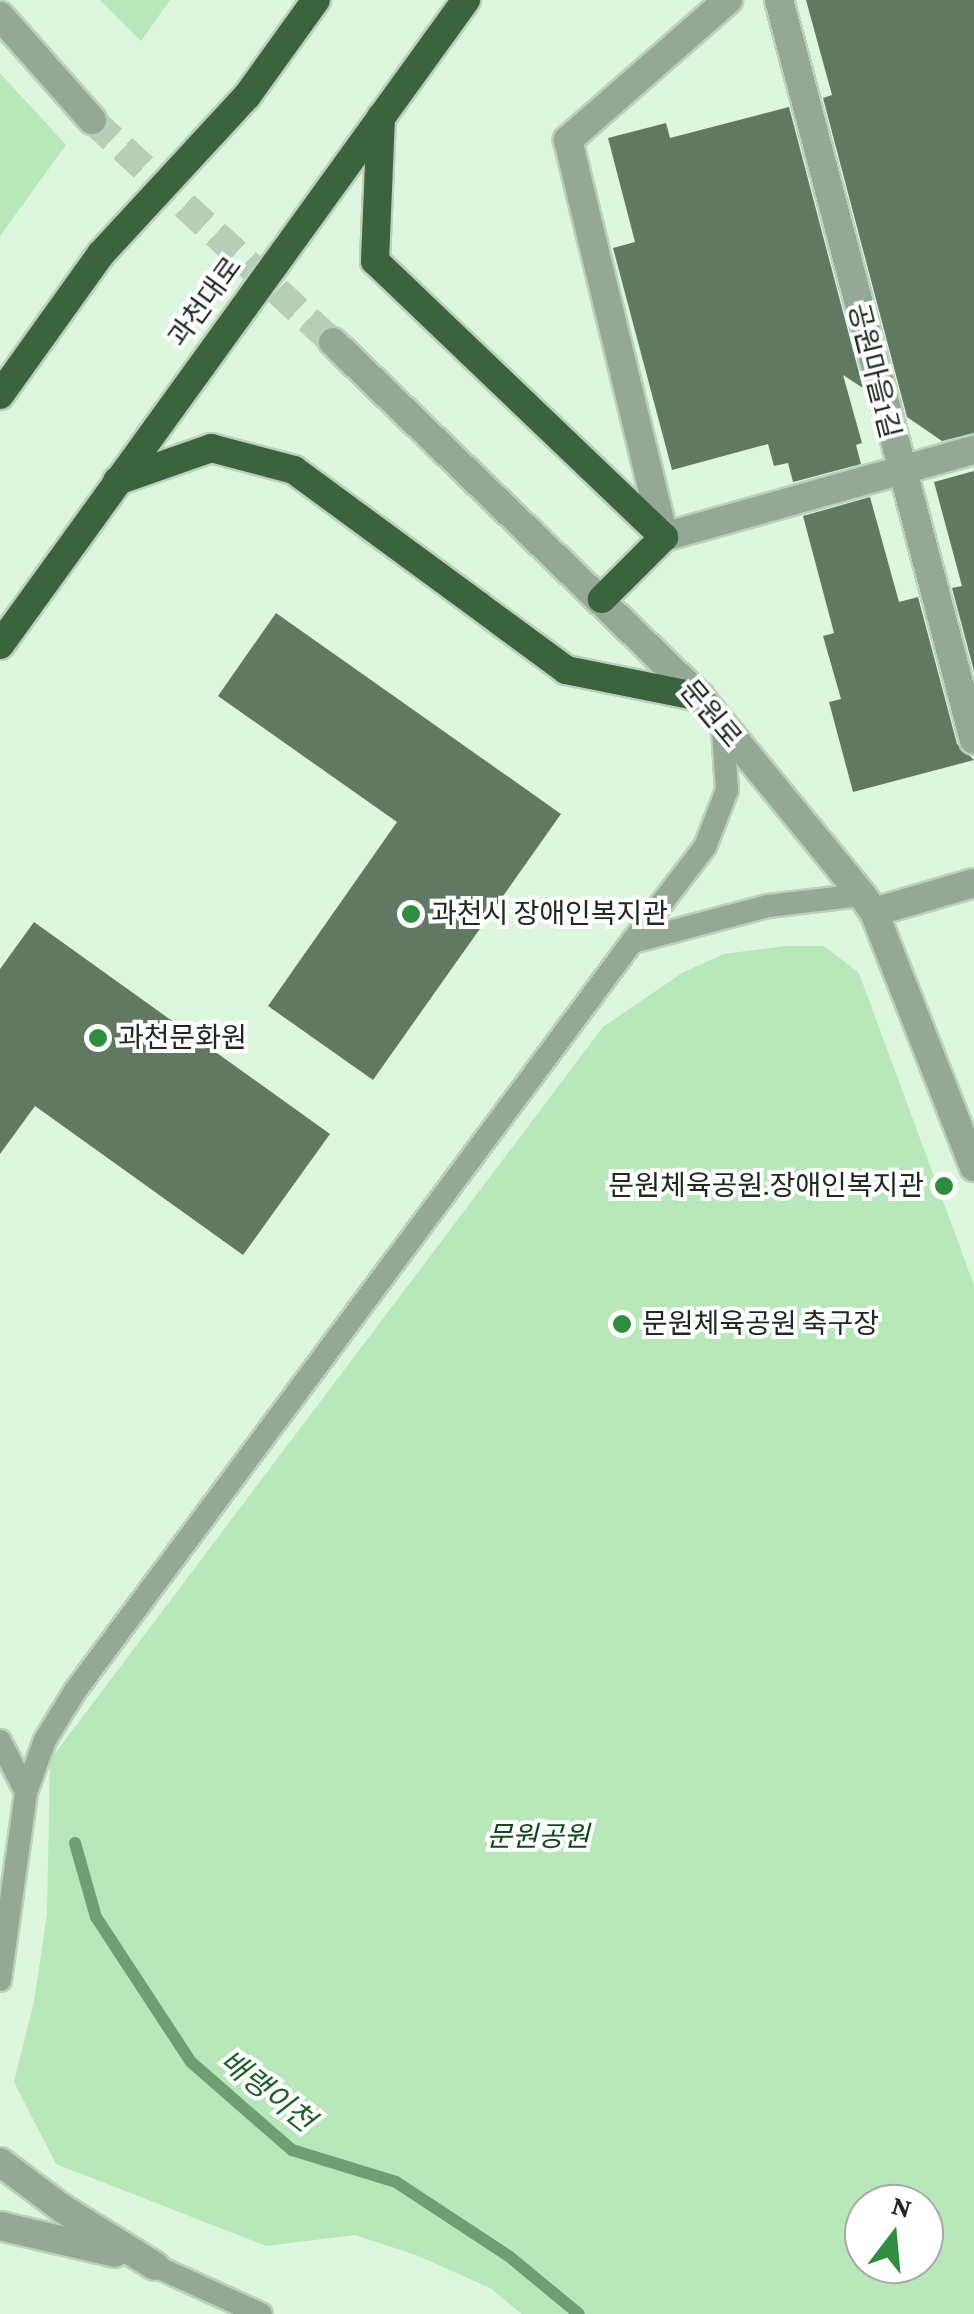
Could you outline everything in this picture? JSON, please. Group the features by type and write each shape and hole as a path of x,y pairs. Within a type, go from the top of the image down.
{"highway":[{"path":"0,396 101,254 247,96 316,0"},
{"name":"과천대로","path":"0,645 466,0"},
{"path":"381,118 374,261 664,536 602,599"},
{"path":"117,480 211,448 294,470 566,670 700,697"}],"street":[{"path":"728,0 568,140 664,536 974,450"},
{"name":"공원마을1길","path":"780,0 974,740"},
{"path":"0,16 92,120"},
{"name":"문원로","path":"333,342 700,697 868,903 974,1167"},
{"path":"868,903 974,883"},
{"path":"0,2162 63,2209 155,2266"},
{"path":"0,2170 0,2192"},
{"path":"0,2226 98,2247 155,2266"}],"lane":[{"path":"0,1980 26,1792 45,1740 75,1690 705,846 727,790 723,728"},
{"path":"632,942 768,906 868,903"},
{"path":"0,1742 26,1792"},
{"path":"155,2266 262,2314"}],"green space":[{"path":"100,0 170,0 141,41"},
{"path":"0,73 66,145 0,236"},
{"name":"문원공원","path":"786,946 824,946 859,973 974,1285 974,2314 522,2314 490,2288 416,2255 355,2235 266,2246 56,2164 14,2082 34,2002 47,1914 50,1760 603,1027 682,973 724,954"}],"building":[{"path":"806,0 974,0 974,433 942,441 907,417 823,98 832,95"},
{"path":"789,107 863,388 843,375 862,443 856,445 861,464 793,482 788,463 774,466 768,444 672,470 613,248 635,242 608,138 666,123 670,138"},
{"path":"974,471 974,671 952,588 962,586 934,482"},
{"path":"870,497 899,602 918,597 957,744 974,760 853,792 829,702 841,699 823,636 834,633 803,516"},
{"name":"과천시 장애인복지관","path":"276,613 561,814 373,1080 268,1006 397,822 218,696"},
{"name":"과천문화원","path":"34,922 330,1134 243,1255 35,1106 0,1154 0,969"}],"waterway":[{"name":"배랭이천","path":"75,1843 96,1917 191,2062 292,2150 396,2182 510,2257 579,2314"}],"tunnel":[{"path":"92,120 333,342"}],"place":[{"name":"과천시 장애인복지관","path":"411,914"},
{"name":"과천문화원","path":"98,1038"},
{"name":"문원체육공원.장애인복지관","path":"944,1186"},
{"name":"문원체육공원 축구장","path":"622,1324"}]}
